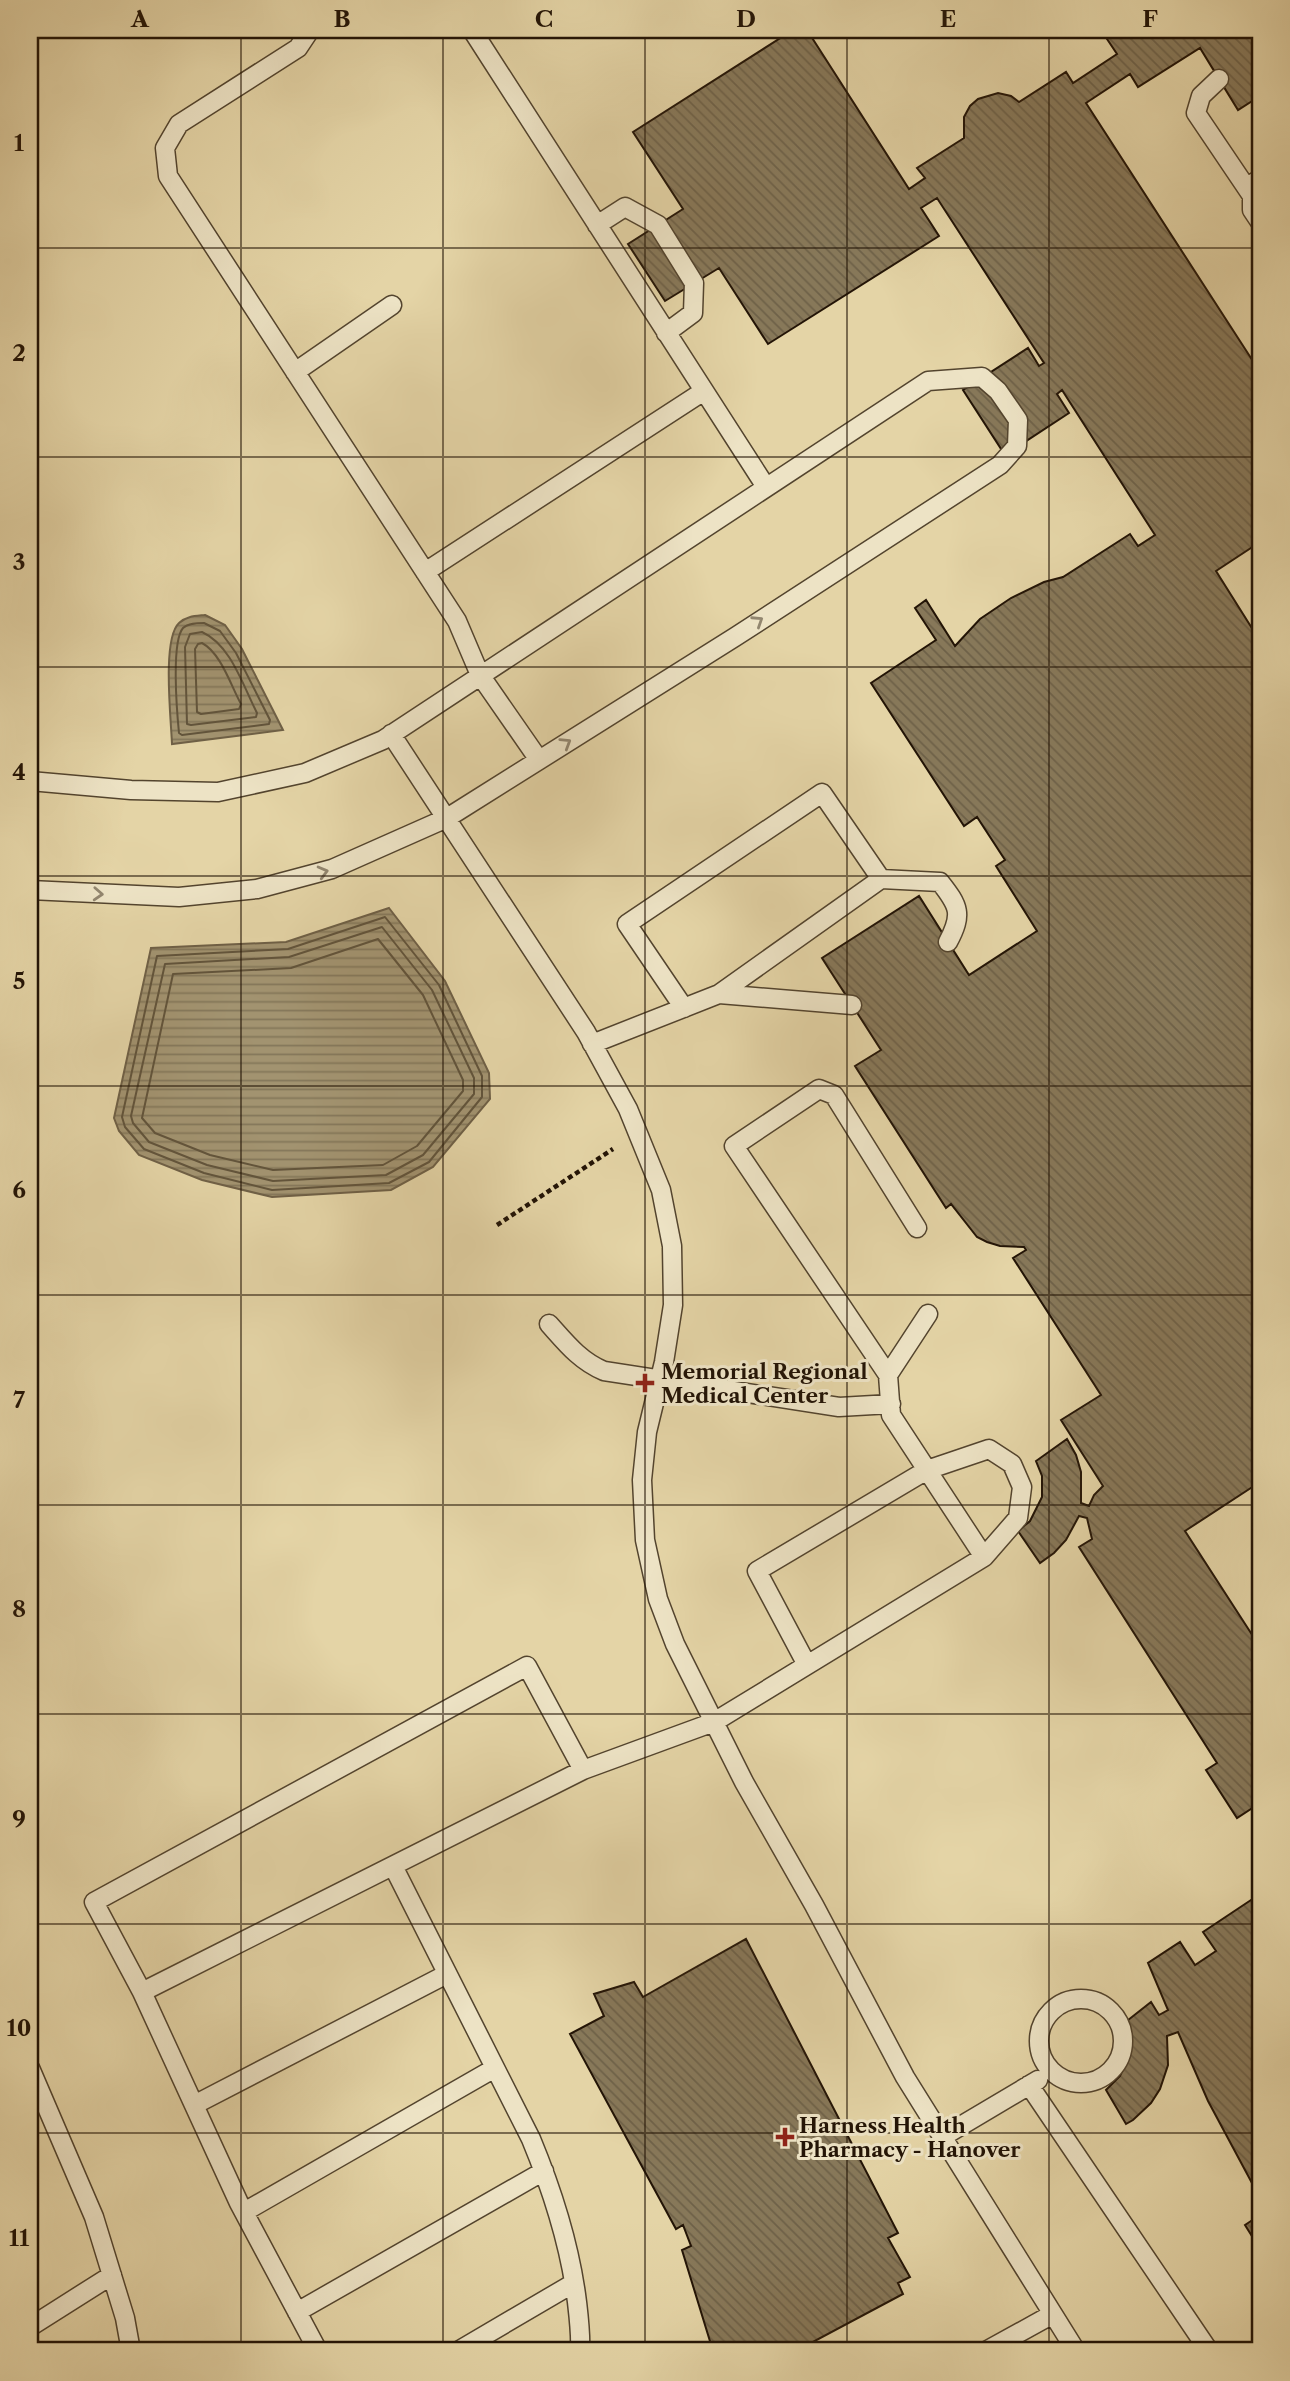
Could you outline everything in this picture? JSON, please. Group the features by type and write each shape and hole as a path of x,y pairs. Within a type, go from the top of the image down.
{"lane":[{"path":"310,30 298,48 179,124 164,148 167,176 457,621 480,675 539,760"},
{"path":"472,30 766,488"},
{"path":"1219,79 1201,96 1196,113 1252,196"},
{"path":"1260,179 1252,184 1252,210 1260,222"},
{"path":"597,225 625,207 658,225 694,283 693,313 666,333"},
{"path":"295,372 392,305"},
{"path":"30,781 131,790 218,792 305,774 383,740 928,381 982,377 998,391 1018,420 1017,446 1000,465 447,818 332,869 257,889 179,897 30,891"},
{"path":"425,572 704,391"},
{"path":"391,734 592,1044 628,1109 661,1190 672,1247 673,1305 647,1432 642,1480 645,1540 658,1599 671,1633 744,1782 814,1905 905,2077 1076,2351"},
{"path":"684,1007 627,924 822,793 881,879"},
{"path":"592,1044 719,994 881,879 940,882 956,902 958,922 948,942"},
{"path":"719,994 852,1005"},
{"path":"917,1228 834,1095 819,1089 734,1146 888,1375 891,1415 984,1557"},
{"path":"888,1375 928,1314"},
{"path":"548,1324 575,1354 591,1366 604,1371 839,1407 891,1404"},
{"path":"142,1992 583,1770 714,1722 984,1557 1018,1518 1022,1488 1012,1464 989,1449 927,1470 757,1571 807,1665"},
{"path":"318,2351 244,2212 142,1992 94,1902 527,1666 583,1770"},
{"path":"393,1866 531,2139 544,2171 569,2251 581,2338 580,2351"},
{"path":"194,2105 447,1973"},
{"path":"1069,2000 1096,2001 1108,2008 1123,2033 1119,2060 1111,2072 1085,2084 1070,2083 1052,2072 1040,2055 1038,2042 1040,2028 1047,2016 1056,2006 1069,2000"},
{"path":"30,2068 94,2217 125,2318 131,2351"},
{"path":"244,2212 495,2068"},
{"path":"942,2137 1052,2072"},
{"path":"1029,2085 1209,2351"},
{"path":"297,2312 544,2171"},
{"path":"30,2327 112,2275"},
{"path":"457,2351 574,2283"},
{"path":"986,2351 1053,2314"}],"path":[{"path":"496,1225 638,1133"}],"water":[{"path":"205,615 225,625 242,649 283,730 172,744 169,661 174,632 185,619"},
{"path":"389,908 445,981 489,1073 490,1099 433,1167 391,1190 272,1197 202,1180 139,1155 119,1131 114,1118 151,948 286,942"}],"building":[{"path":"793,30 807,30 909,189 925,178 917,168 964,138 964,117 978,99 998,93 1011,96 1019,102 1066,72 1073,83 1117,54 1101,30 1260,30 1260,96 1238,110 1200,48 1138,87 1130,74 1086,103 1260,372 1260,542 1216,571 1260,641 1260,1482 1185,1531 1260,1647 1260,1803 1237,1818 1206,1770 1217,1763 1079,1547 1092,1539 1087,1518 1079,1516 1066,1540 1040,1563 1018,1531 1030,1521 1042,1497 1042,1476 1036,1461 1067,1439 1081,1472 1081,1503 1089,1506 1094,1495 1103,1486 1061,1420 1101,1395 1013,1258 1026,1250 1024,1247 1000,1246 977,1237 951,1204 946,1208 855,1066 881,1050 822,958 919,896 969,975 1037,931 996,866 1005,860 977,817 964,826 871,683 936,640 915,608 926,600 955,646 980,619 1011,598 1044,582 1063,577 1130,534 1138,546 1155,535 1062,390 1057,394 1069,413 1005,455 963,390 1028,348 1039,366 1044,363 937,198 921,208 939,236 768,344 719,268 665,301 628,244 683,209 633,132"},
{"path":"1257,1896 1260,1897 1260,2198 1208,2101 1178,2032 1167,2036 1168,2065 1160,2089 1151,2103 1133,2120 1126,2124 1106,2090 1120,2076 1128,2058 1129,2043 1123,2024 1151,2002 1159,2015 1168,2010 1148,1963 1180,1942 1195,1965 1216,1951 1203,1932"},
{"path":"746,1939 898,2233 888,2238 910,2277 898,2283 903,2294 796,2351 713,2351 682,2250 691,2246 683,2225 676,2229 570,2034 604,2016 594,1994 634,1982 643,1997"},
{"path":"1260,2215 1260,2249 1245,2225"}],"place":[{"name":"Memorial Regional Medical Center","path":"645,1383"},
{"name":"Harness Health Pharmacy - Hanover","path":"785,2137"}]}
